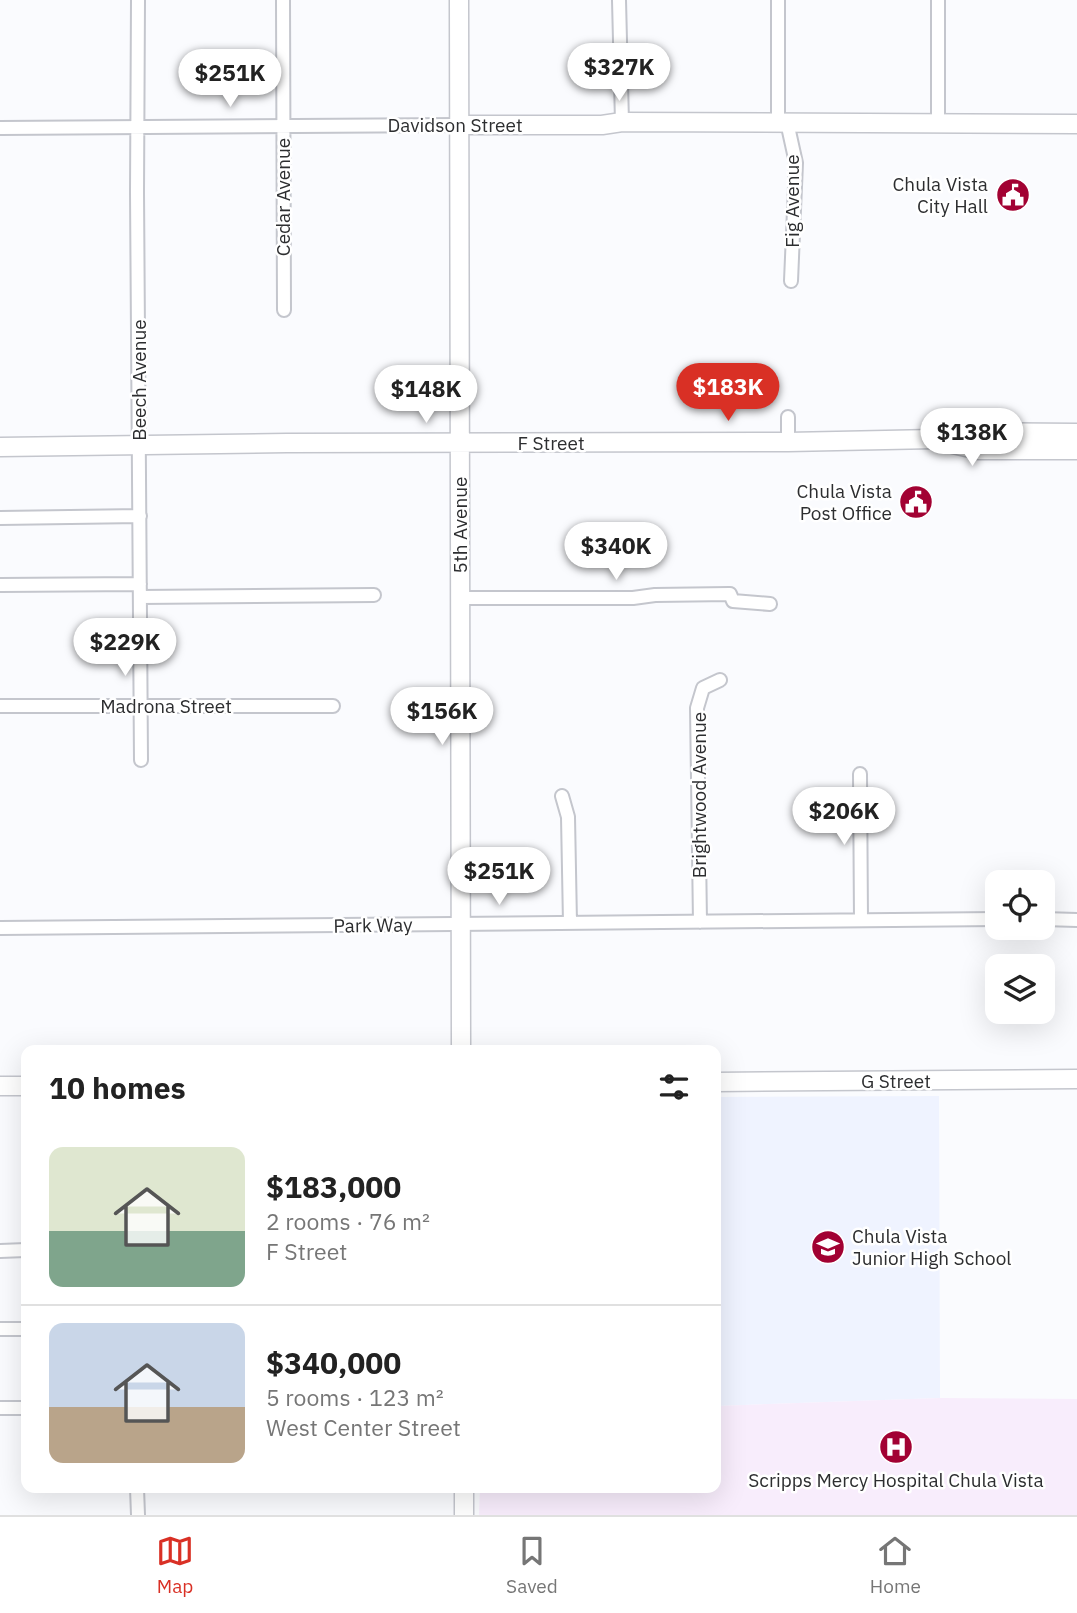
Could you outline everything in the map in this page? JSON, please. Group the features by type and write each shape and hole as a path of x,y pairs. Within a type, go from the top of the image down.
{"street":[{"name":"Beech Avenue","path":"138,0 141,760"},
{"name":"Cedar Avenue","path":"283,0 284,310"},
{"name":"5th Avenue","path":"459,0 461,1045"},
{"path":"619,0 622,122"},
{"name":"Fig Avenue","path":"778,0 783,122 796,163 791,281"},
{"path":"938,0 938,122"},
{"name":"Davidson Street","path":"0,128 602,125 622,122 1077,124"},
{"path":"788,417 788,442"},
{"name":"F Street","path":"0,447 788,442 934,439 971,432 1077,433"},
{"name":"F Street","path":"934,439 979,450 1077,450"},
{"path":"0,518 140,516"},
{"path":"0,585 374,595"},
{"path":"459,598 633,598 730,594 733,601 770,604"},
{"name":"Brightwood Avenue","path":"700,922 697,708 703,688 720,680"},
{"name":"Madrona Street","path":"0,706 333,706"},
{"path":"860,774 861,920"},
{"path":"562,796 568,817 570,923"},
{"name":"Park Way","path":"0,928 985,919"},
{"path":"1055,919 1077,920"},
{"name":"G Street","path":"721,1082 1077,1079"},
{"path":"0,1086 21,1086"},
{"path":"0,1251 21,1250"},
{"path":"0,1329 21,1329"},
{"path":"0,1408 21,1408"},
{"path":"137,1493 138,1515"},
{"path":"464,1493 464,1515"}],"shaded area":[{"name":"Chula Vista Junior High School","path":"939,1096 940,1398 721,1406 721,1097"},
{"name":"Scripps Mercy Hospital Chula Vista","path":"940,1398 1077,1399 1077,1515 479,1515 480,1493 721,1493 721,1406"}],"place":[{"name":"Chula Vista City Hall","path":"1013,195"},
{"name":"Chula Vista Post Office","path":"916,502"},
{"name":"Chula Vista Junior High School","path":"828,1247"},
{"name":"Scripps Mercy Hospital Chula Vista","path":"896,1447"}]}
